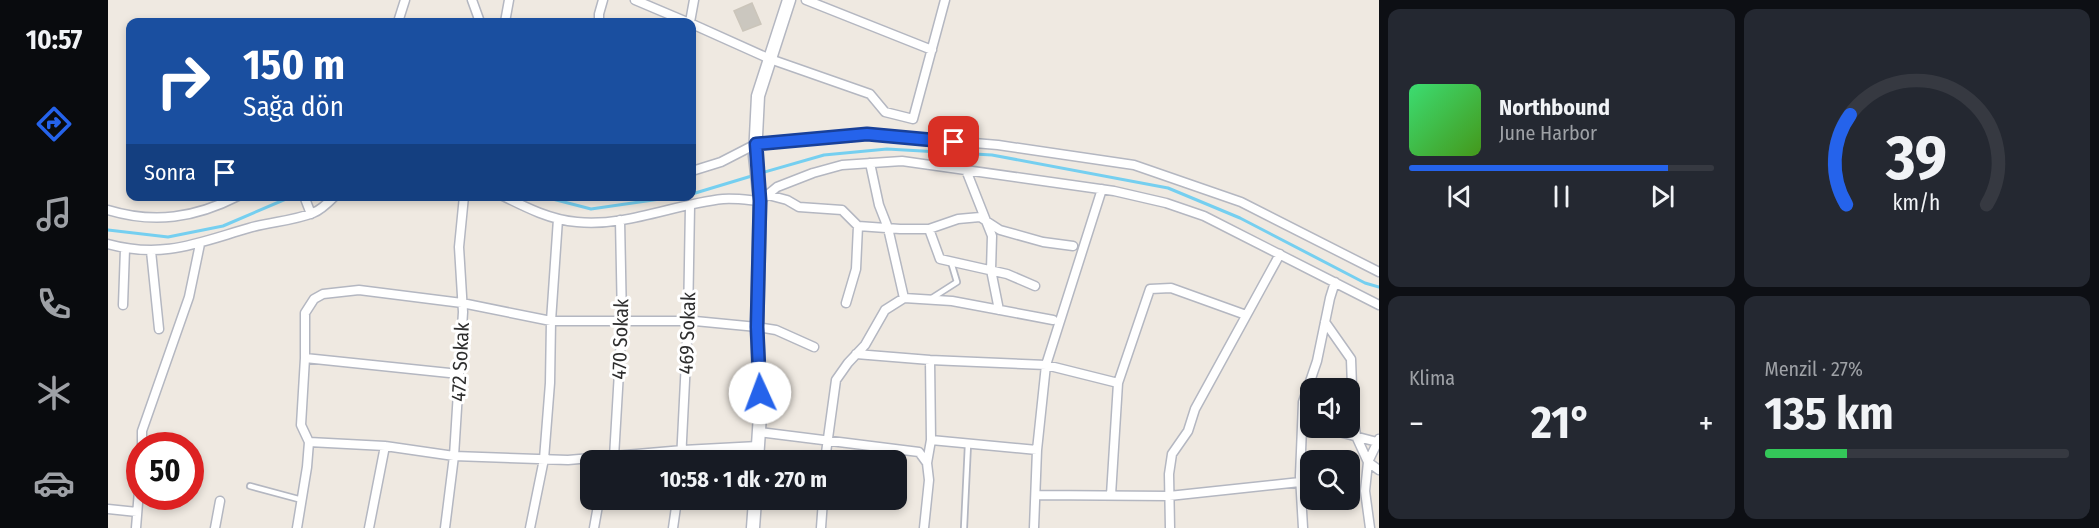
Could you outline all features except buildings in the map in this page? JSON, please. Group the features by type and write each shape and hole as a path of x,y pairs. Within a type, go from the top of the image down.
{"main road":[{"path":"758,450 757,327 762,196 755,150 758,96 789,0"},
{"path":"753,528 754,510"}],"street":[{"path":"399,18 405,0"},
{"path":"472,0 479,18"},
{"path":"506,18 509,0"},
{"path":"599,18 603,0"},
{"path":"635,0 677,18"},
{"path":"690,18 694,0"},
{"path":"806,0 932,50"},
{"path":"696,26 770,59 870,94 885,112 914,118 945,0"},
{"path":"696,170 755,150 867,134 998,146 1134,165 1241,202 1379,272"},
{"path":"762,196 777,187 813,173 842,165 902,161 1102,189 1166,203 1204,216 1379,305"},
{"path":"870,163 879,205 888,228 903,298"},
{"path":"966,170 992,236 991,270 999,310"},
{"path":"1035,528 1037,450 1046,365 1102,189"},
{"path":"514,201 558,219 598,223 724,199 762,196 787,200 799,207 842,210 858,226 929,230 958,219 980,217 1000,230 1043,242 1073,246"},
{"path":"108,210 148,219 166,218 203,211 226,201"},
{"path":"305,201 311,214"},
{"path":"108,244 125,249 151,250 200,244 249,228 311,214 328,201"},
{"name":"472 Sokak","path":"445,528 454,456 459,374 462,303 459,247 464,201"},
{"name":"469 Sokak","path":"682,450 690,206"},
{"path":"530,528 544,459 558,219"},
{"name":"470 Sokak","path":"609,450 622,321 620,220"},
{"path":"846,303 856,269 858,226"},
{"path":"929,230 940,259 1007,274 1035,286"},
{"path":"142,432 189,297 200,244"},
{"path":"123,305 125,249"},
{"path":"151,250 159,329"},
{"path":"1170,528 1169,474 1172,454 1188,431 1195,409 1280,254"},
{"path":"1311,378 1335,282"},
{"path":"1111,495 1118,383 1150,289 1171,288 1246,315"},
{"path":"297,528 308,467 309,442 301,425 305,313 314,299 323,294 359,290 462,303 551,321 688,321 757,327 776,330 814,347"},
{"path":"826,450 836,380 865,345 885,310 903,298 952,301 1053,320"},
{"path":"1325,322 1351,359 1352,378"},
{"path":"856,354 1046,365 1118,383"},
{"path":"305,358 459,374"},
{"path":"924,528 929,480 927,463 931,440 930,360"},
{"path":"759,432 919,452 927,463"},
{"path":"1360,437 1378,440 1368,462 1365,491 1371,528"},
{"path":"1357,438 1368,462 1379,470"},
{"path":"931,440 1037,450"},
{"path":"309,442 385,447 454,456 580,459"},
{"path":"682,450 758,446"},
{"path":"369,528 385,447"},
{"path":"1036,495 1169,496 1300,482"},
{"path":"215,528 220,501"},
{"path":"108,509 137,512 136,528"},
{"path":"594,528 597,510"},
{"path":"673,528 675,510"},
{"path":"821,528 822,510"},
{"path":"1302,510 1303,528"}],"lane":[{"path":"930,299 957,282 951,262"},
{"path":"964,528 968,443"},
{"path":"250,486 302,500"}],"waterway":[{"path":"761,173 824,155 887,149 992,155 1168,188 1240,218 1365,283 1379,287"},
{"path":"696,193 755,175"},
{"path":"108,230 168,237 223,226 281,201"},
{"path":"560,201 591,209 646,201"}],"route":[{"path":"760,393 757,327 760,201 755,156 756,144 867,134 954,142"}]}
